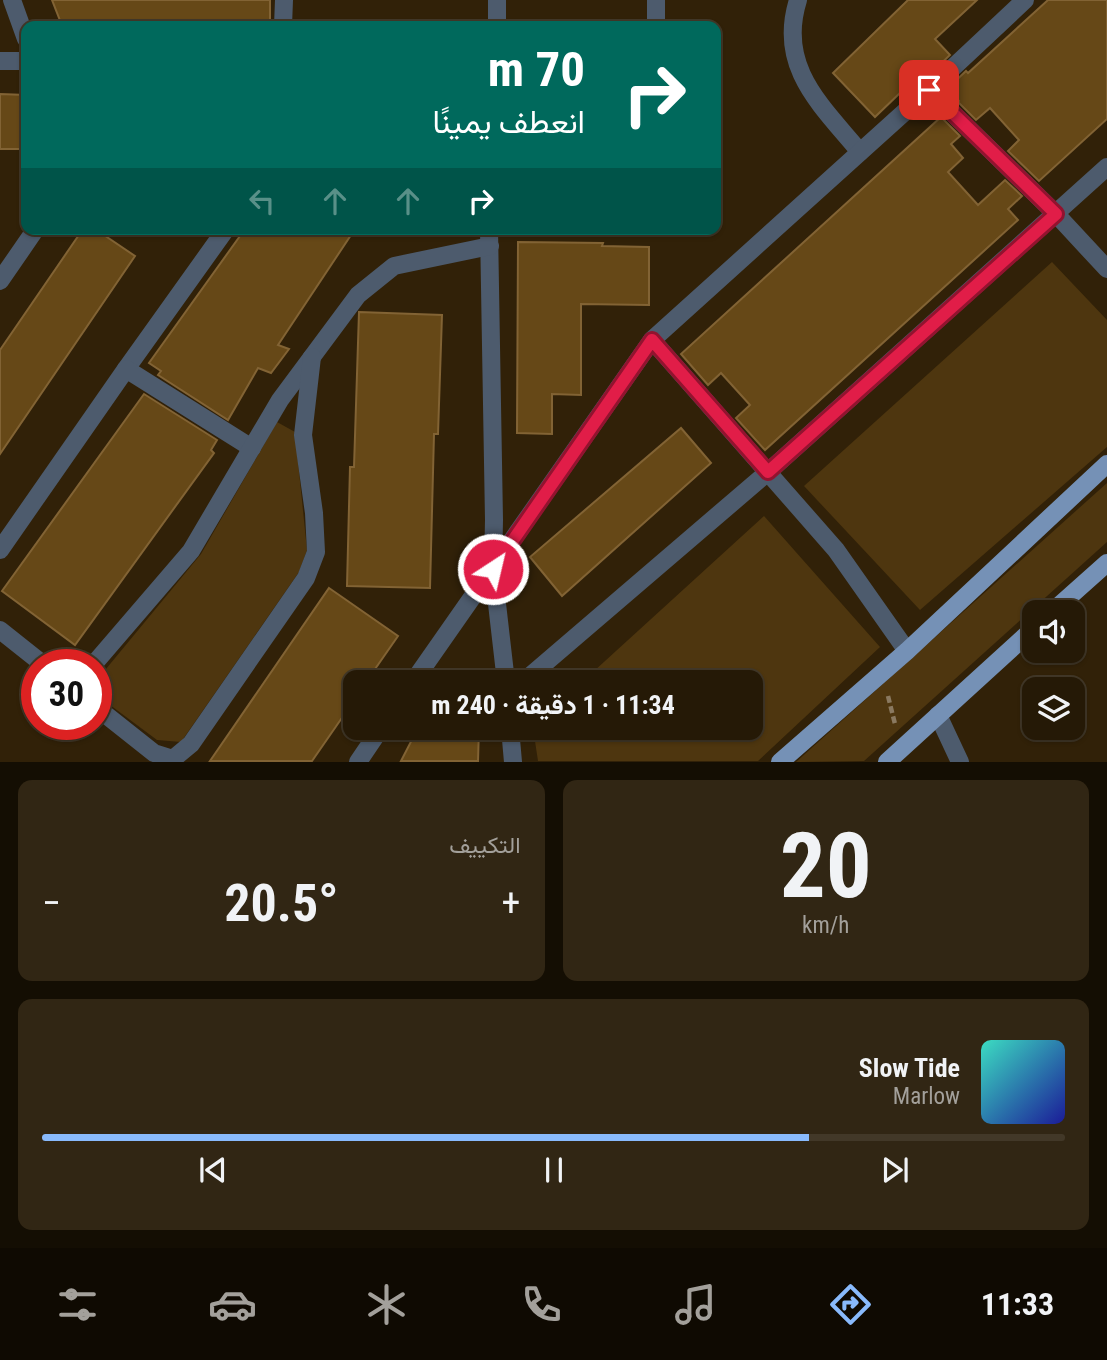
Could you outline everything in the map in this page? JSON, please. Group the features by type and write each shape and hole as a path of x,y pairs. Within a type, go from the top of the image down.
{"main road":[{"path":"780,761 907,651 1107,464"},
{"path":"1065,600 1107,563"},
{"path":"887,761 1022,639"}],"street":[{"path":"12,0 21,25"},
{"path":"283,21 284,0"},
{"path":"497,0 497,21"},
{"path":"656,0 656,21"},
{"path":"798,0 793,41 802,78 809,92 860,152"},
{"path":"421,670 652,340 1025,0"},
{"path":"0,61 21,61"},
{"path":"929,90 1056,214 1107,269"},
{"path":"537,670 768,472 1107,167"},
{"path":"0,281 32,235"},
{"path":"0,550 222,235"},
{"path":"107,649 191,551 280,400 358,295 394,266 490,238 493,569 505,670"},
{"path":"652,340 836,550 907,651"},
{"path":"112,720 154,753 174,760 191,744 306,578 316,552 314,513 303,435 312,357"},
{"path":"126,369 252,447"},
{"path":"0,630 24,649"},
{"path":"938,715 960,761"},
{"path":"358,761 373,740"},
{"path":"511,740 513,761"}],"path":[{"path":"878,677 886,688 894,724 910,741"}],"shaded area":[{"path":"1052,262 1107,320 1107,447 920,610 804,486"},
{"path":"277,422 295,432 307,550 299,572 181,742 157,740 112,706 112,662 201,554"},
{"path":"1107,483 1107,542 1043,600 1022,600 1022,619 864,761 796,762"},
{"path":"764,516 880,647 758,761 538,761 535,740 763,740 763,670 595,670"}],"building":[{"path":"52,0 270,0 270,21 60,21"},
{"path":"908,0 977,0 935,39 950,55 933,71 928,66 875,117 833,73"},
{"path":"1048,0 1107,0 1107,119 1039,181 1008,151 1019,140 990,108 976,120 948,88"},
{"path":"0,94 21,95 21,149 0,149"},
{"path":"941,117 960,136 951,144 963,158 948,172 978,205 1005,180 1022,196 1008,209 1018,220 765,450 736,418 750,405 721,373 708,385 681,354"},
{"path":"79,235 104,235 135,256 0,454 0,350"},
{"path":"241,235 351,235 278,345 289,349 271,373 258,368 228,420 158,375 161,371 149,363"},
{"path":"518,242 603,243 602,246 649,247 649,305 581,304 581,395 552,394 552,434 517,433"},
{"path":"359,312 442,315 438,434 434,434 430,588 347,586 350,467 354,467"},
{"path":"144,394 217,440 211,450 214,453 75,645 2,591"},
{"path":"681,428 711,463 562,596 530,557"},
{"path":"329,588 398,636 374,670 343,670 343,716 312,761 210,761"},
{"path":"412,740 479,740 478,761 401,761"}],"route":[{"path":"493,569 652,340 768,472 1056,214 929,90"}]}
